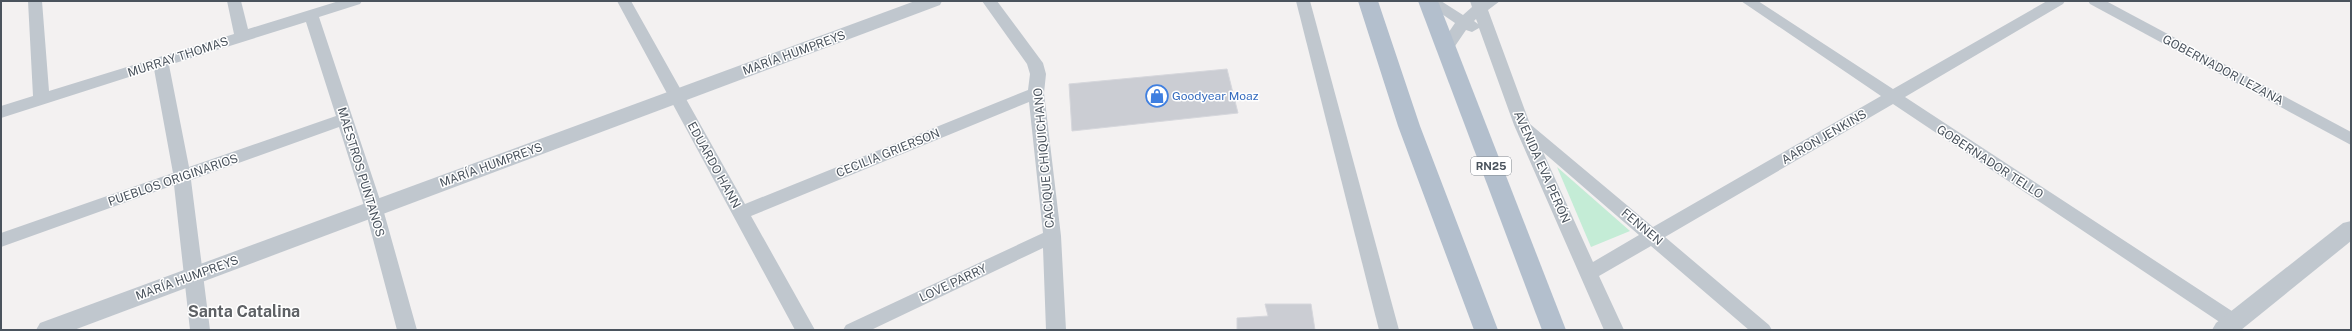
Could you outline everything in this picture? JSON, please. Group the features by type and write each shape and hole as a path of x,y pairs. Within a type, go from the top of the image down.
{"main road":[{"path":"1368,1 1409,126 1486,330"},
{"name":"RN25","path":"1429,1 1554,330"}],"street":[{"path":"35,1 41,100"},
{"path":"234,1 242,37"},
{"name":"MURRAY THOMAS","path":"1,112 354,1"},
{"name":"EDUARDO HANN","path":"624,1 805,330"},
{"name":"MARÍA HUMPREYS","path":"48,330 933,1"},
{"name":"CACIQUE CHIQUICHANO","path":"989,1 1035,63 1038,74 1036,94 1052,236 1056,330"},
{"path":"1303,1 1389,330"},
{"path":"1429,1 1462,22 1488,35"},
{"name":"GOBERNADOR TELLO","path":"1748,1 2229,326"},
{"name":"AARON JENKINS","path":"1589,273 2058,1"},
{"name":"GOBERNADOR LEZANA","path":"2095,1 2351,139"},
{"path":"1446,48 1462,22 1483,3"},
{"name":"AVENIDA EVA PERÓN","path":"1483,3 1488,35 1522,125 1614,330"},
{"name":"MAESTROS PUNTANOS","path":"311,15 374,209 407,330"},
{"path":"161,62 182,177 200,330"},
{"name":"CECILIA GRIERSON","path":"740,213 1036,94"},
{"name":"PUEBLOS ORIGINARIOS","path":"1,240 344,119"},
{"name":"FENNEN","path":"1522,125 1762,330"},
{"path":"2229,326 2351,229"},
{"name":"LOVE PARRY","path":"854,330 1052,236"}],"green space":[{"path":"1557,167 1630,231 1591,247"}],"building":[{"path":"1227,69 1238,113 1072,131 1069,84"},
{"path":"1265,304 1311,304 1315,330 1237,330 1237,318 1268,316"}],"place":[{"name":"Goodyear Moaz","path":"1157,96"}],"district":[{"name":"Santa Catalina","path":"244,311"}]}
